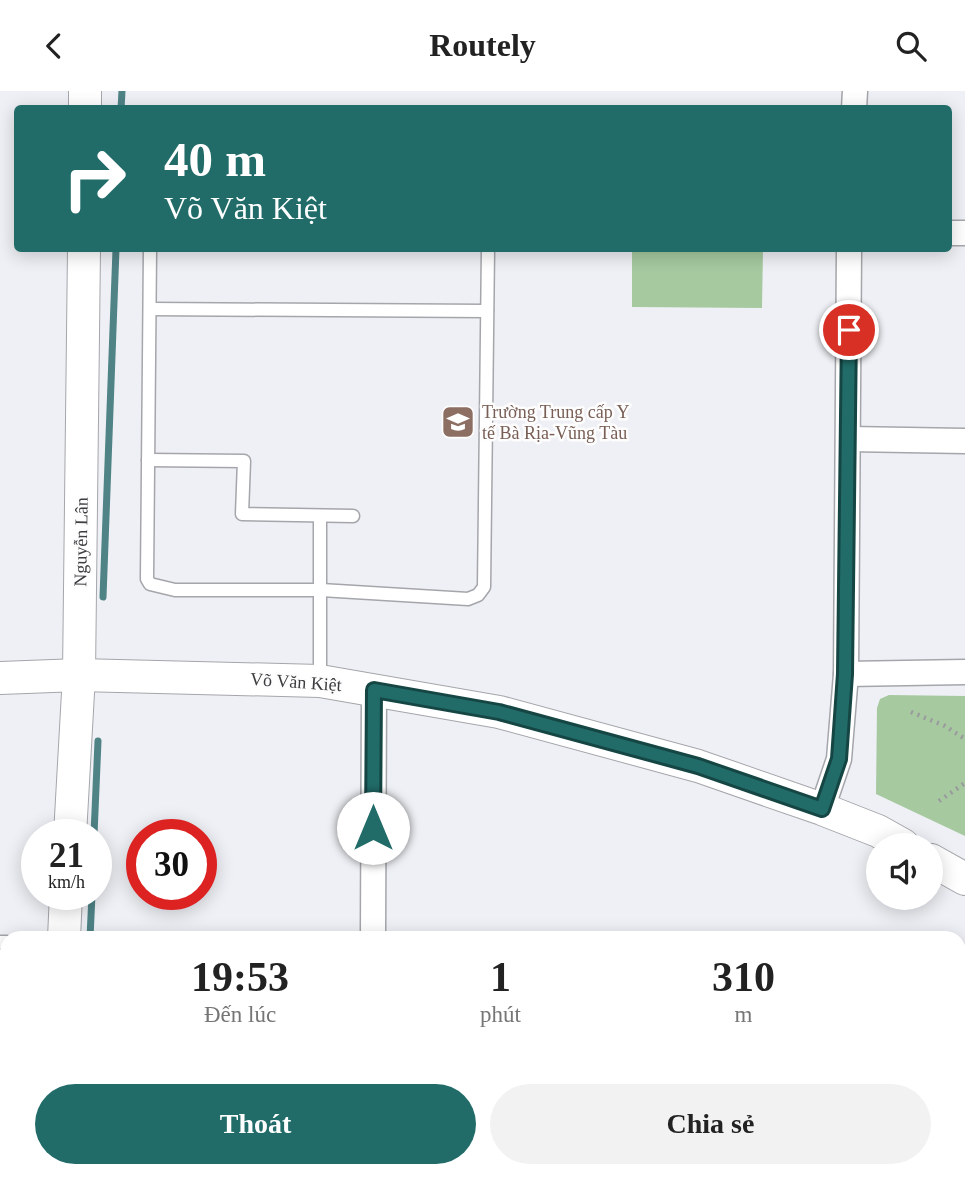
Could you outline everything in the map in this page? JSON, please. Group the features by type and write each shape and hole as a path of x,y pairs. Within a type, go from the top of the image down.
{"street":[{"name":"Nguyễn Lân","path":"71,819 79,675 84,252"},
{"path":"822,809 839,759 845,674 849,252"},
{"path":"849,439 965,441"},
{"path":"845,674 965,673"},
{"name":"Võ Văn Kiệt","path":"0,678 79,675 320,681 374,690 499,712 698,766 822,809 882,833"},
{"path":"373,931 374,690"},
{"path":"943,867 965,879"},
{"path":"64,931 65,910"}],"lane":[{"path":"150,252 147,579 150,584 175,590 320,590 468,599 478,595 484,587 488,252"},
{"path":"150,309 487,311"},
{"path":"148,460 244,461 243,514 353,516"},
{"path":"320,516 320,681"}],"path":[{"path":"911,712 945,726 965,739"},
{"path":"939,801 965,783"}],"green space":[{"path":"632,252 763,252 762,308 632,307"},
{"path":"889,695 965,696 965,836 876,794 877,708 880,699"}],"waterway":[{"path":"121,105 122,91"},
{"path":"103,597 116,252"},
{"path":"95,819 98,741"},
{"path":"90,931 91,910"}],"place":[{"name":"Trường Trung cấp Y tế Bà Rịa-Vũng Tàu","path":"458,422"}],"route":[{"path":"373,828 374,690 499,712 698,766 822,809 839,759 845,674 849,330"}]}
